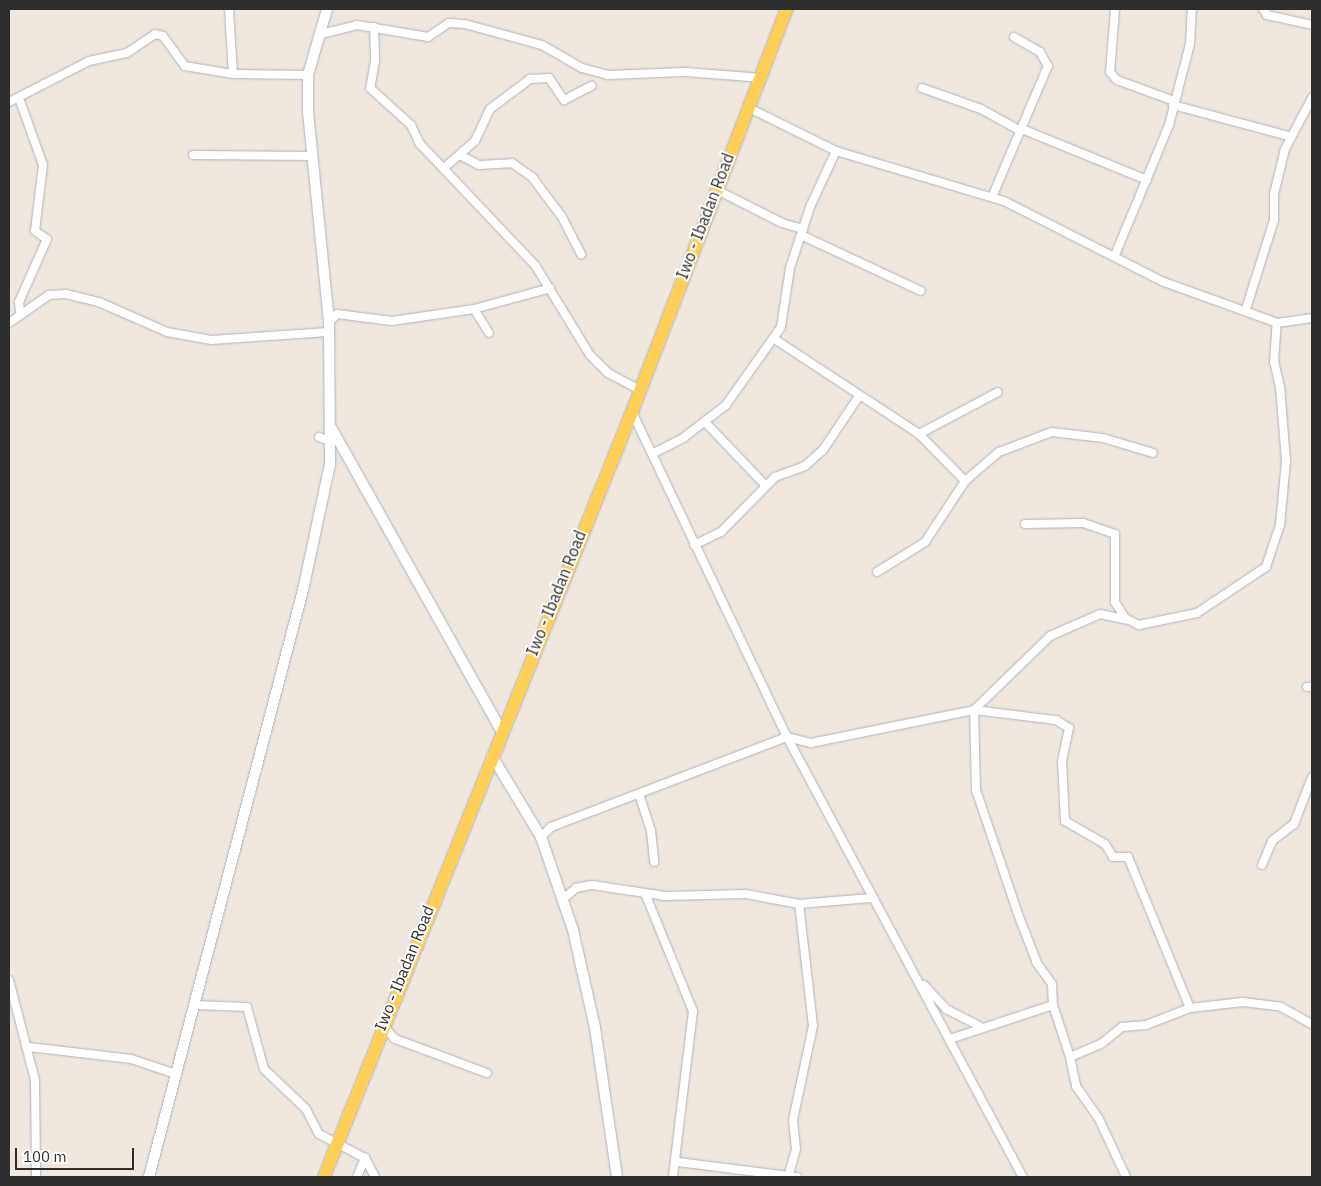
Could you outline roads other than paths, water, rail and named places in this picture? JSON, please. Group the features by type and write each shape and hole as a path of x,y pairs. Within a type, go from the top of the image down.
{"main road":[{"name":"Iwo - Ibadan Road","path":"324,1177 382,1025 632,412 638,388 715,189 747,107 763,78 788,9"}],"street":[{"path":"230,9 233,74"},
{"path":"149,1177 303,590 332,442 328,327 312,156 308,75 328,9"},
{"path":"1115,9 1110,72 1117,80 1173,103 1289,136"},
{"path":"1115,255 1147,180 1173,103 1188,52 1192,9"},
{"path":"1263,9 1267,15 1312,25"},
{"path":"321,34 335,28 374,26 428,37 449,23 465,24 542,46 582,68 608,75 685,72 763,78"},
{"path":"374,26 376,61 370,88 411,125 420,144 535,265 590,355 608,373 638,388"},
{"path":"9,102 89,61 127,53 155,34 163,36 185,66 233,74 308,75"},
{"path":"992,197 1048,66 1040,52 1014,37"},
{"path":"444,168 475,141 490,109 530,79 549,78 564,100 592,86"},
{"path":"922,88 981,109 1021,130 1147,180"},
{"path":"19,98 43,164 35,231 47,239 18,302 20,312"},
{"path":"1246,310 1274,220 1274,194 1289,136 1312,98"},
{"path":"747,107 836,151 992,197 1115,255 1164,282 1246,310 1277,323 1312,318"},
{"path":"652,454 705,422 726,404 781,327 790,268 802,232 836,151"},
{"path":"193,155 312,156"},
{"path":"460,155 478,165 512,163 532,177 562,217 581,254"},
{"path":"715,189 782,224 921,291"},
{"path":"9,323 20,312 48,294 66,294 101,303 167,332 211,340 328,327 337,314 392,321 474,309 550,288"},
{"path":"474,309 489,333"},
{"path":"1126,1177 1099,1119 1076,1086 1070,1057 1053,1005 1052,984 1037,963 1018,914 976,790 974,710 1050,636 1100,614 1130,620 1139,625 1185,618 1272,559 1280,525 1286,460 1280,387 1274,362 1277,323"},
{"path":"773,338 919,434 965,481"},
{"path":"919,434 998,392"},
{"path":"694,545 721,532 765,485 805,466 823,450 859,396"},
{"path":"632,412 786,737 871,898 918,979 1023,1177"},
{"path":"705,422 765,485"},
{"path":"332,429 502,732"},
{"path":"877,572 925,542 965,481 999,452 1052,432 1103,438 1153,453"},
{"path":"320,437 332,442"},
{"path":"1025,524 1083,523 1115,534 1115,602 1130,620"},
{"path":"541,837 552,827 786,737 811,743 974,710 1056,720 1069,728 1062,761 1066,821 1106,844 1113,857 1128,857 1190,1008"},
{"path":"492,756 541,837 563,899 590,999 617,1177"},
{"path":"1262,865 1272,841 1294,824 1312,777"},
{"path":"639,794 651,831 654,862"},
{"path":"563,899 576,888 592,886 645,893 746,894 799,904 871,898"},
{"path":"645,893 693,1012 678,1162 673,1177"},
{"path":"788,1176 796,1149 793,1120 813,1026 799,904"},
{"path":"918,979 946,1009 980,1026"},
{"path":"9,980 29,1047 37,1116 36,1177"},
{"path":"1070,1057 1101,1044 1122,1026 1146,1024 1190,1008 1243,1002 1281,1007 1312,1024"},
{"path":"194,1005 247,1007 264,1069 306,1109 319,1134 365,1158 374,1177"},
{"path":"950,1039 980,1026 1053,1005"},
{"path":"382,1025 394,1039 487,1073"},
{"path":"29,1047 131,1058 176,1074"},
{"path":"357,1177 365,1158"},
{"path":"678,1162 797,1177"}]}
